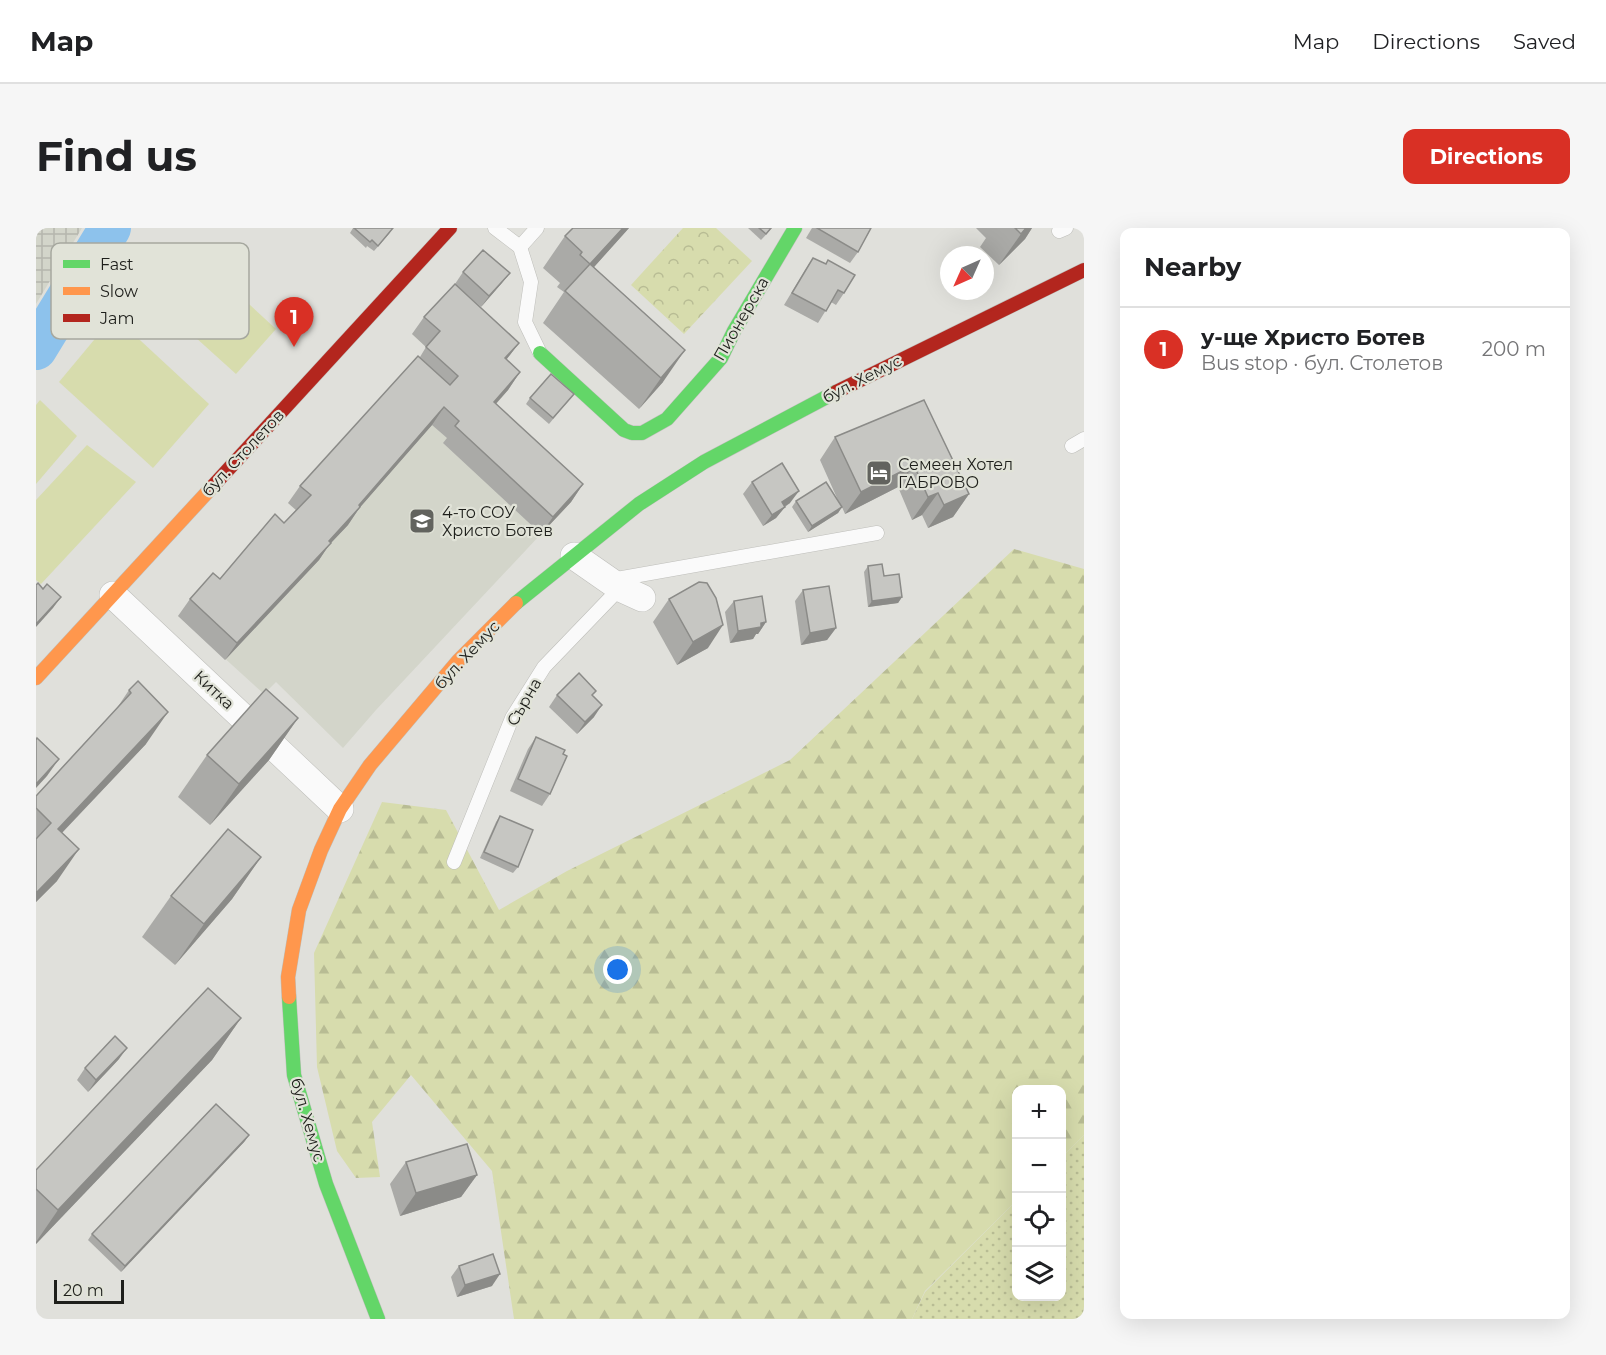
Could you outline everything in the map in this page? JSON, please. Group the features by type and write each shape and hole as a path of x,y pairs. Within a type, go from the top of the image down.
{"main road":[{"name":"бул. Столетов","path":"36,678 450,228"},
{"name":"Пионерска","path":"540,353 624,430 642,433 667,419 721,358 734,331 795,228"},
{"name":"бул. Хемус","path":"378,1319 326,1184 294,1075 288,977 299,910 321,850 340,808 370,765 458,661 524,596 639,504 704,462 840,390 1084,270"}],"street":[{"path":"574,556 624,589"},
{"name":"Китка","path":"113,594 340,808"}],"lane":[{"path":"495,228 520,247 531,282 525,322 540,353"},
{"path":"520,247 537,228"},
{"path":"624,589 877,533"},
{"name":"Сърна","path":"454,862 512,718 544,667 624,589"}],"shaded area":[{"path":"36,228 82,228 73,243 51,243 51,279 36,304"},
{"name":"4-то СОУ Христо Ботев","path":"442,302 493,376 508,390 482,420 571,502 343,748 276,682 264,694 178,616 201,590 207,596 272,540 298,512 288,503 428,349 412,334"}],"green space":[{"path":"683,228 716,228 752,261 684,334 631,285"},
{"path":"249,304 276,329 236,374 197,339 249,339"},
{"path":"95,339 139,339 209,404 153,468 59,382"},
{"path":"40,400 77,436 36,484 36,405"},
{"path":"87,445 136,482 41,584 36,580 36,500"},
{"path":"1014,549 1084,569 1084,1135 1066,1153 1066,1085 1012,1085 1012,1205 925,1291 912,1319 514,1319 492,1171 411,1075 372,1122 380,1177 356,1178 337,1151 317,1067 314,953 382,802 446,810 499,910 567,871 790,760"},
{"path":"1084,1135 1084,1319 912,1319 925,1292 1012,1205 1012,1301 1066,1301 1066,1153"}],"building":[{"path":"354,228 393,228 378,246"},
{"path":"573,228 623,228 590,264 580,255 582,252 565,236"},
{"path":"759,228 771,228 766,234"},
{"path":"817,228 871,228 858,252"},
{"path":"1015,228 1026,228 1021,234"},
{"path":"483,250 510,273 489,296 463,272"},
{"path":"813,258 826,264 828,260 855,275 844,293 838,290 826,311 792,293"},
{"path":"590,264 685,350 661,378 565,291"},
{"path":"455,284 519,343 505,358 520,372 494,402 583,484 553,517 455,426 459,421 444,407 329,541 331,543 237,643 190,599 213,573 220,579 275,514 284,523 311,495 300,486 418,356 450,385 458,376 426,347 440,331 424,317"},
{"path":"551,374 574,394 553,418 530,398"},
{"path":"924,400 969,494 944,505 938,493 928,497 914,465 861,492 835,437"},
{"path":"782,463 799,491 782,502 785,507 772,515 752,482"},
{"path":"826,482 842,507 812,526 796,501"},
{"path":"882,564 884,576 899,574 902,597 872,601 868,566"},
{"path":"699,582 707,583 716,598 723,625 693,642 669,599"},
{"path":"38,583 43,589 47,584 61,597 36,624 36,585"},
{"path":"829,586 836,628 810,633 803,590"},
{"path":"762,596 766,622 761,623 761,627 738,631 734,601"},
{"path":"579,673 596,691 592,695 602,705 585,722 557,695"},
{"path":"138,681 168,712 58,829 79,849 36,893 36,839 51,823 36,808 36,796 131,693 129,690"},
{"path":"266,689 298,718 239,784 207,755"},
{"path":"536,737 565,750 563,754 567,756 550,794 518,779"},
{"path":"37,738 59,759 36,784 36,740"},
{"path":"500,816 533,830 518,867 484,852"},
{"path":"228,829 261,857 204,924 171,896"},
{"path":"208,988 241,1018 58,1210 36,1189 36,1170"},
{"path":"115,1036 127,1048 96,1080 85,1068"},
{"path":"216,1104 249,1135 125,1266 92,1234"},
{"path":"467,1144 477,1175 416,1193 406,1162"},
{"path":"493,1254 500,1274 465,1285 459,1266"}],"waterway":[{"path":"101,243 110,228"},
{"path":"36,349 51,324"}],"traffic: fast":[{"path":"540,353 624,430 642,433 667,419 721,358 734,331 795,228"},
{"path":"516,603 639,504 704,462 836,392"},
{"path":"289,997 294,1075 326,1184 378,1319"}],"traffic: slow":[{"path":"36,678 213,486"},
{"path":"289,997 288,977 299,910 321,850 340,809 370,765 458,661 516,603"}],"traffic: jam":[{"path":"213,486 450,228"},
{"path":"836,392 1084,270"}],"place":[{"name":"у-ще Христо Ботев","path":"294,347"},
{"name":"Семеен Хотел ГАБРОВО","path":"879,473"},
{"name":"4-то СОУ Христо Ботев","path":"422,521"}]}
